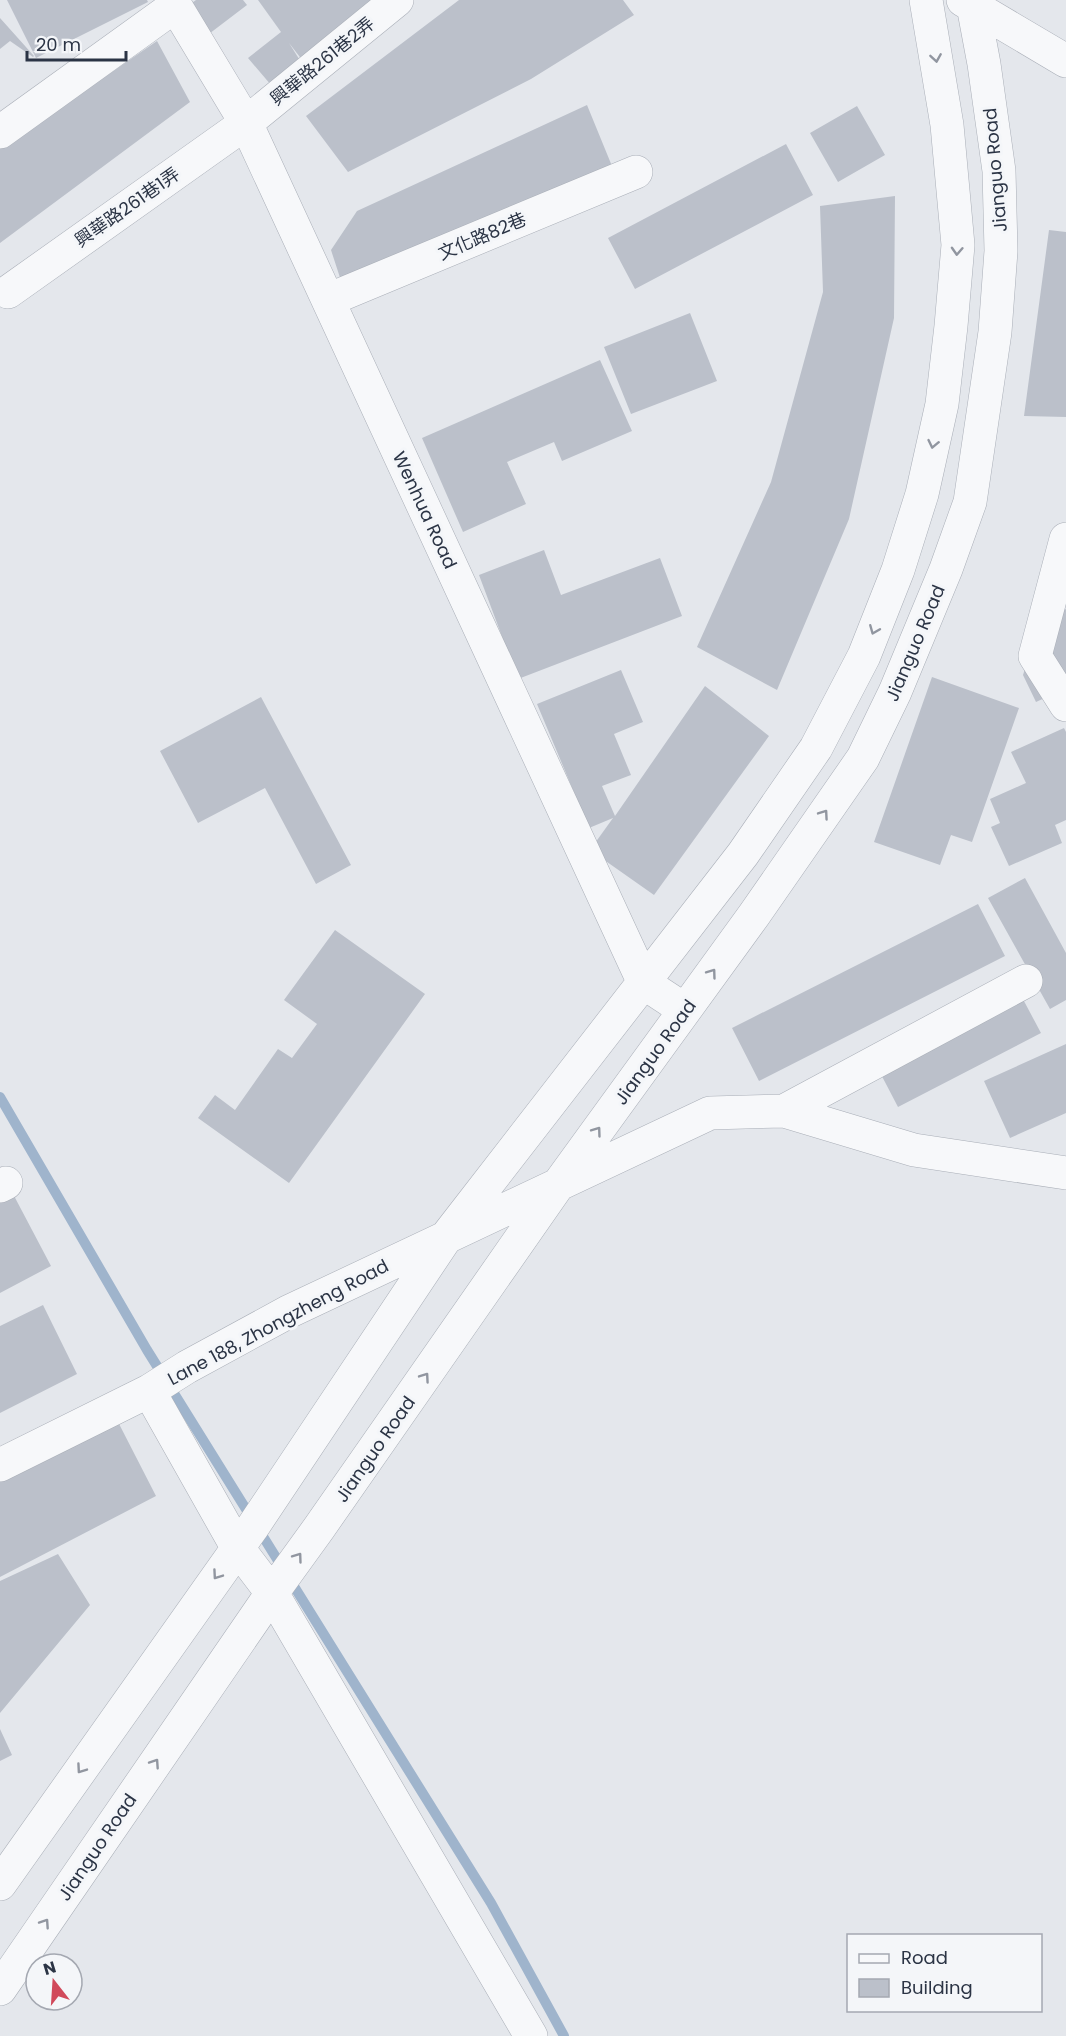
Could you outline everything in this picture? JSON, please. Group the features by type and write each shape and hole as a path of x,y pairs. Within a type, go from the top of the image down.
{"street":[{"name":"興華路261巷2弄","path":"246,123 397,0"},
{"path":"0,1884 245,1537 447,1236 743,854 816,748 864,656 898,570 922,494 942,404 958,245 947,125 926,0"},
{"path":"969,2 1066,61"},
{"name":"Jianguo Road","path":"0,1989 274,1590 320,1528 558,1185 754,915 863,758 924,625 970,502 995,332 1001,250 999,171 984,64 969,2"},
{"name":"Wenhua Road","path":"174,3 246,123 644,983"},
{"path":"0,132 174,3"},
{"name":"興華路261巷1弄","path":"8,292 246,123"},
{"name":"文化路82巷","path":"328,300 636,172"},
{"path":"1066,539 1035,656 1066,705"},
{"path":"784,1111 1026,981"},
{"path":"644,983 685,1010"},
{"path":"784,1111 915,1150 1066,1173"},
{"name":"Lane 188, Zhongzheng Road","path":"0,1465 148,1391 186,1367 288,1312 710,1113 784,1111"},
{"path":"148,1391 245,1537 531,2036"}],"building":[{"path":"7,0 147,0 148,2 36,58"},
{"path":"196,0 243,0 247,5 201,40 185,8"},
{"path":"258,0 382,0 303,61 289,43 301,62 271,85 248,58 281,32"},
{"path":"459,0 623,0 634,15 531,79 348,172 306,116"},
{"path":"0,18 33,57 10,41 0,49"},
{"path":"157,41 190,102 0,243 0,149"},
{"path":"587,105 614,171 346,296 331,250 357,211"},
{"path":"857,106 885,155 838,182 810,133"},
{"path":"786,144 813,195 635,289 608,238"},
{"path":"895,196 894,318 849,519 777,690 697,647 771,482 823,292 820,206"},
{"path":"1049,230 1066,232 1066,417 1024,416"},
{"path":"690,313 717,381 631,414 604,347"},
{"path":"600,360 632,431 562,461 554,442 507,462 526,504 463,532 422,438"},
{"path":"544,550 561,595 660,558 682,616 518,679 479,575"},
{"path":"1066,609 1066,688 1036,702 1023,675 1040,621"},
{"path":"621,670 643,722 614,734 631,775 602,786 615,816 705,686 769,736 654,895 590,850 613,818 589,828 537,704"},
{"path":"932,677 1019,708 972,842 951,835 940,865 874,842"},
{"path":"261,697 351,865 316,884 265,788 198,823 160,751"},
{"path":"1064,728 1066,732 1066,820 1055,825 1062,843 1009,866 991,827 1000,823 990,799 1026,783 1011,752"},
{"path":"1025,878 1066,953 1066,1000 1050,1009 988,898"},
{"path":"978,904 1005,956 759,1081 732,1028"},
{"path":"335,930 425,994 289,1183 198,1118 215,1095 235,1110 278,1049 292,1058 317,1024 284,1000"},
{"path":"1017,988 1041,1033 898,1107 874,1061"},
{"path":"1066,1044 1066,1113 1010,1138 984,1081"},
{"path":"12,1192 51,1266 0,1293 0,1199"},
{"path":"43,1305 77,1374 0,1413 0,1326"},
{"path":"116,1418 156,1496 0,1577 0,1477"},
{"path":"58,1554 90,1605 0,1713 0,1581"},
{"path":"0,1729 12,1755 0,1761"}],"waterway":[{"path":"0,1097 147,1350 491,1903 564,2036"}]}
